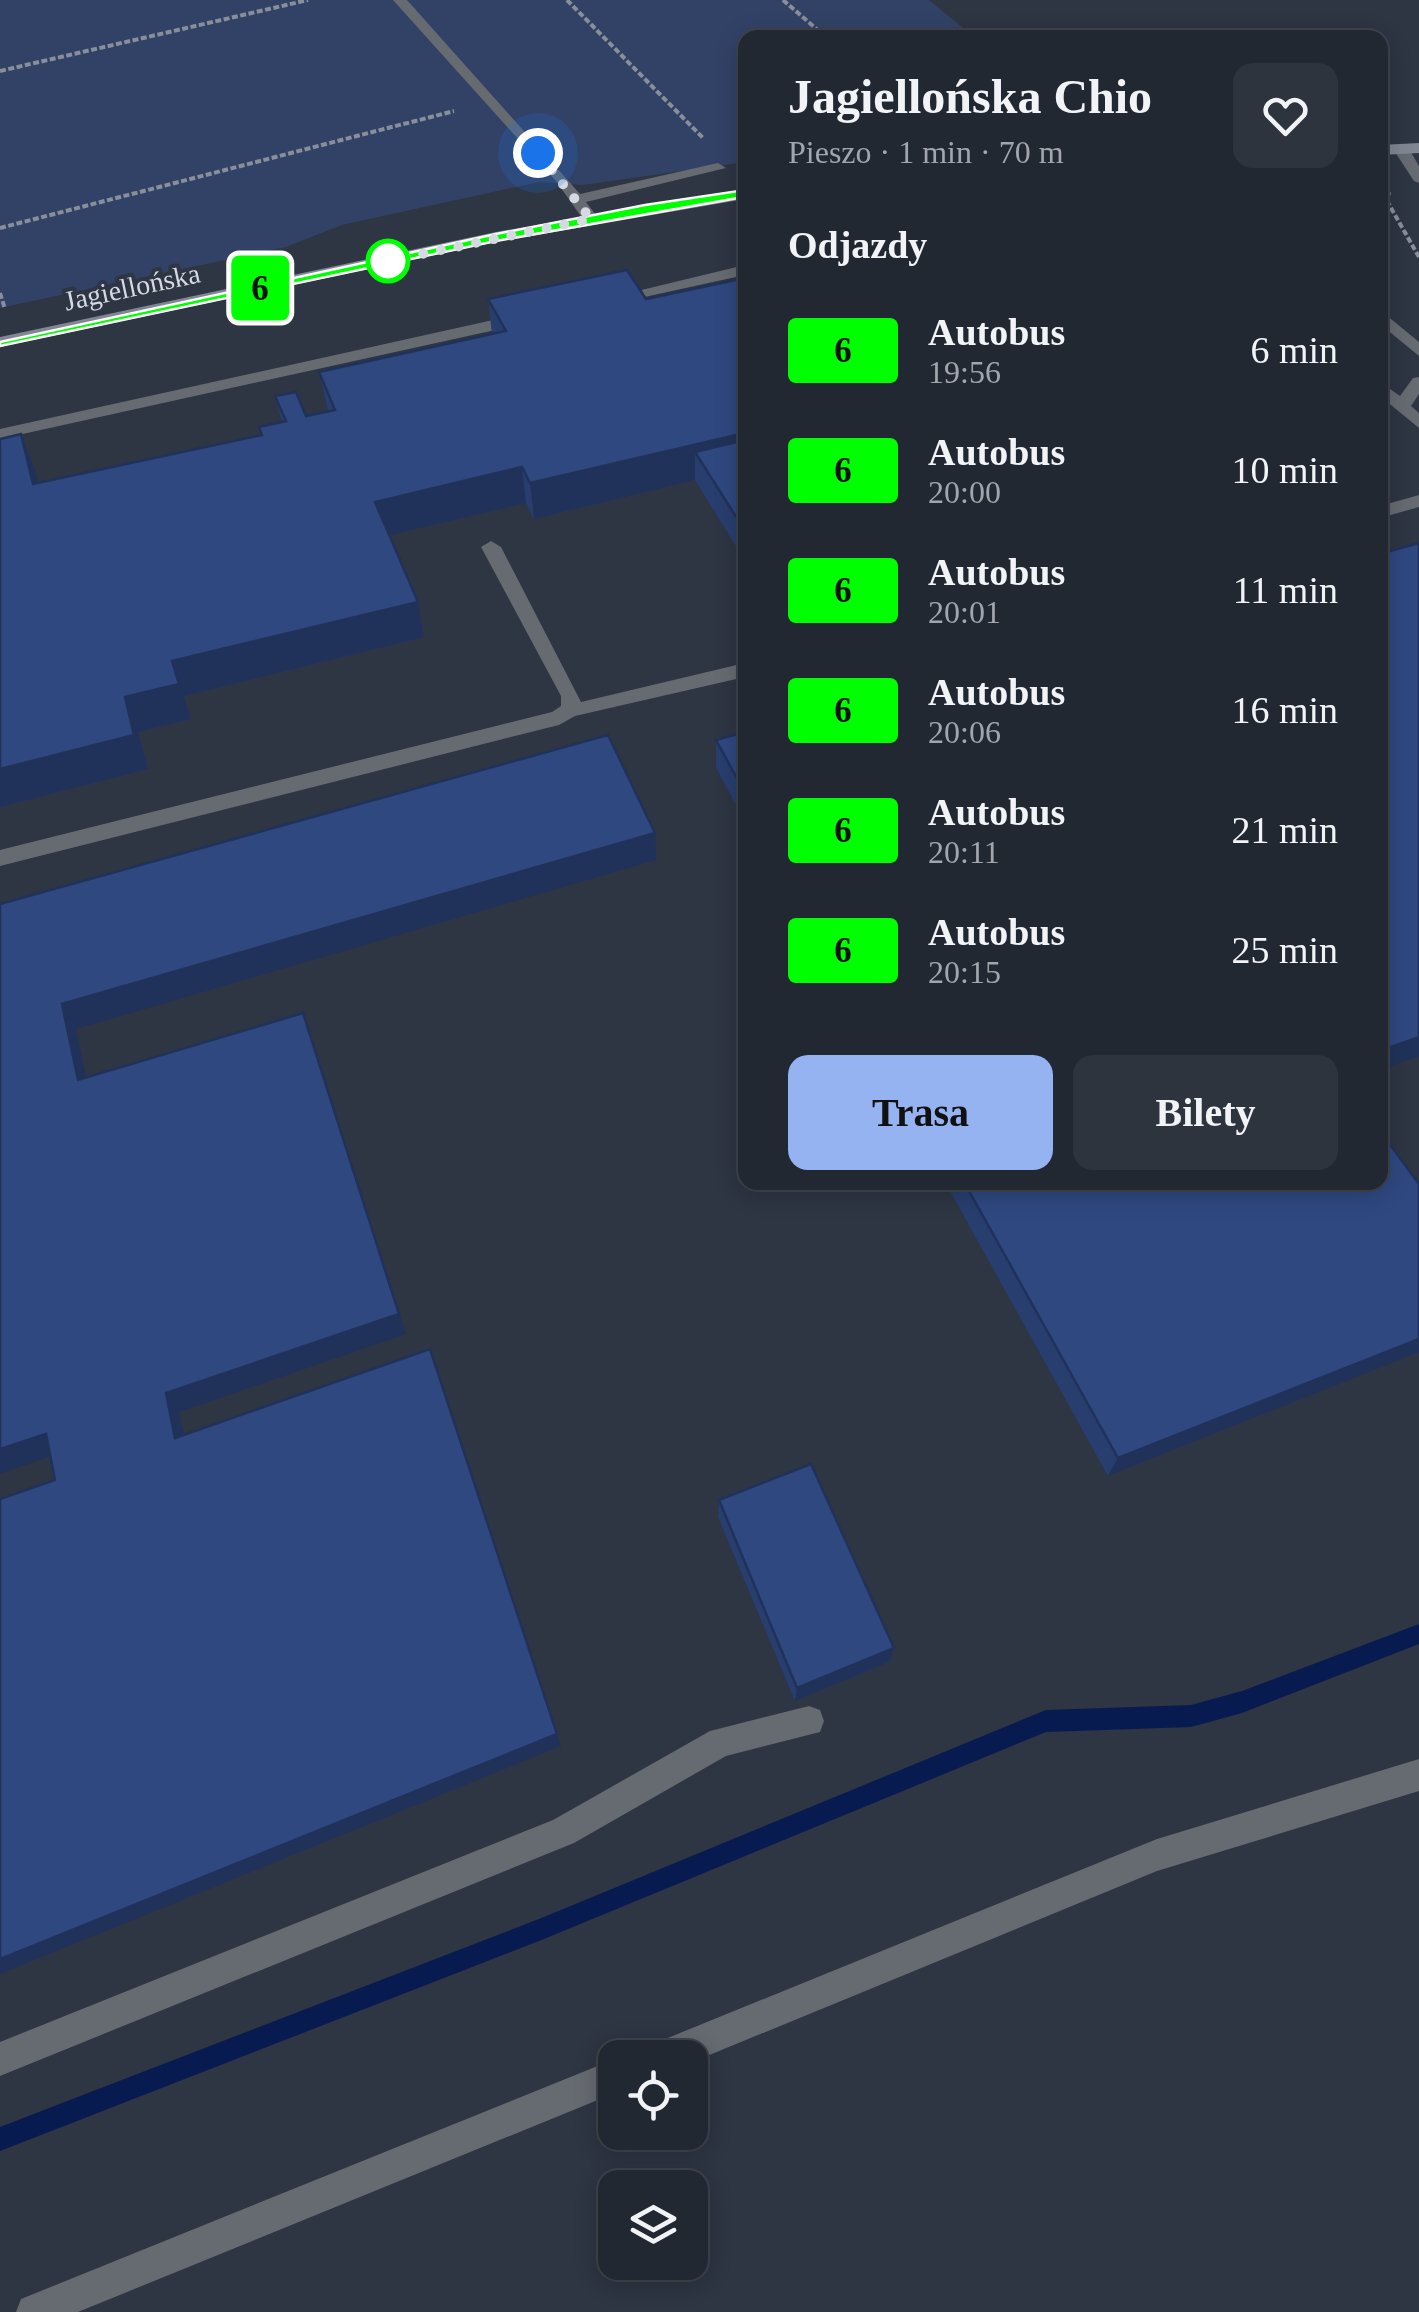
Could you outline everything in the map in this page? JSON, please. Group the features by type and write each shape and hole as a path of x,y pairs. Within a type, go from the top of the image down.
{"street":[{"path":"400,0 578,199 591,219"},
{"path":"1388,150 1419,148"},
{"path":"1402,149 1419,178"},
{"path":"578,199 718,168"},
{"name":"Jagiellońska","path":"0,342 591,219 738,195"},
{"path":"590,304 738,272"},
{"path":"0,434 551,312"},
{"path":"1388,322 1419,351"},
{"path":"1401,406 1419,382"},
{"path":"1388,394 1419,423"},
{"path":"1388,510 1419,501"},
{"path":"491,548 571,696 572,709"},
{"path":"0,858 559,718 572,709 586,709 738,672"},
{"path":"0,2059 564,1832 721,1742 809,1721"},
{"path":"704,2040 1157,1855 1419,1775"},
{"path":"34,2312 598,2083"}],"path":[{"path":"0,71 308,0"},
{"path":"567,0 709,144 720,158 718,168"},
{"path":"782,0 818,30"},
{"path":"0,228 491,102"},
{"path":"1388,203 1419,257"}],"shaded area":[{"path":"0,0 929,0 965,30 738,30 738,163 583,185 539,182 342,225 286,247 0,308"}],"building":[{"path":"627,270 646,299 738,279 738,435 530,483 522,467 375,502 418,602 172,661 179,684 125,697 134,735 0,769 0,439 21,434 33,484 262,435 259,427 286,421 275,396 296,392 306,416 335,410 319,372 506,331 488,299"},
{"path":"738,442 738,520 695,452"},
{"path":"1419,543 1419,1037 1388,1048 1388,552"},
{"path":"738,734 738,780 716,740"},
{"path":"608,735 655,833 62,1004 78,1080 303,1013 399,1314 166,1393 175,1438 430,1349 557,1734 0,1959 0,1499 55,1480 46,1434 0,1449 0,904"},
{"path":"1388,1142 1419,1184 1419,1339 1118,1458 968,1190 1388,1190"},
{"path":"811,1464 894,1648 797,1688 719,1500"}],"waterway":[{"path":"0,2139 539,1930 1046,1721 1191,1716 1242,1702 1419,1634"}],"bus line":[{"name":"6","path":"0,342 496,237 645,208 738,195"}],"route":[{"path":"388,261 591,219 538,153"}]}
